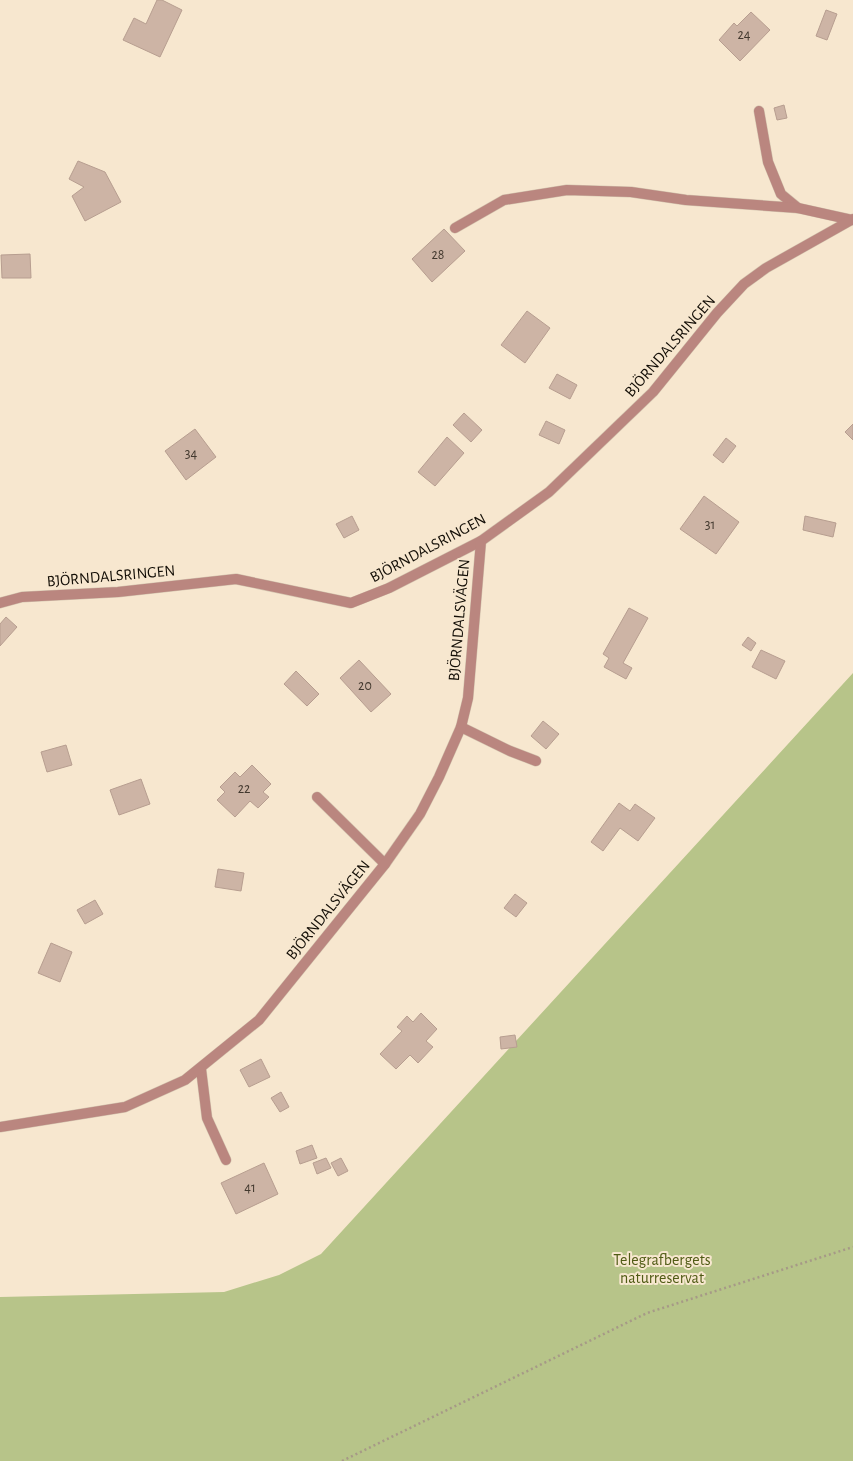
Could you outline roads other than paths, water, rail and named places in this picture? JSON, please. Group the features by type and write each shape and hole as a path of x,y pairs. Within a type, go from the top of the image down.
{"street":[{"path":"759,111 768,162 781,194 798,208"},
{"name":"BJÖRNDALSRINGEN","path":"455,228 504,200 567,190 631,192 686,200 798,208 852,220"},
{"name":"BJÖRNDALSRINGEN","path":"0,603 22,597 118,592 236,579 351,603 389,588 481,541 549,492 653,392 717,313 744,284 766,268 852,220"},
{"name":"BJÖRNDALSVÄGEN","path":"0,1127 124,1107 185,1080 201,1069 259,1020 385,864 420,814 440,777 461,727 468,698 481,541"},
{"path":"461,727 510,751 536,761"},
{"path":"317,797 385,864"},
{"path":"201,1069 207,1118 226,1160"}],"park label":[{"name":"Telegrafbergets naturreservat","path":"662,1269"}]}
